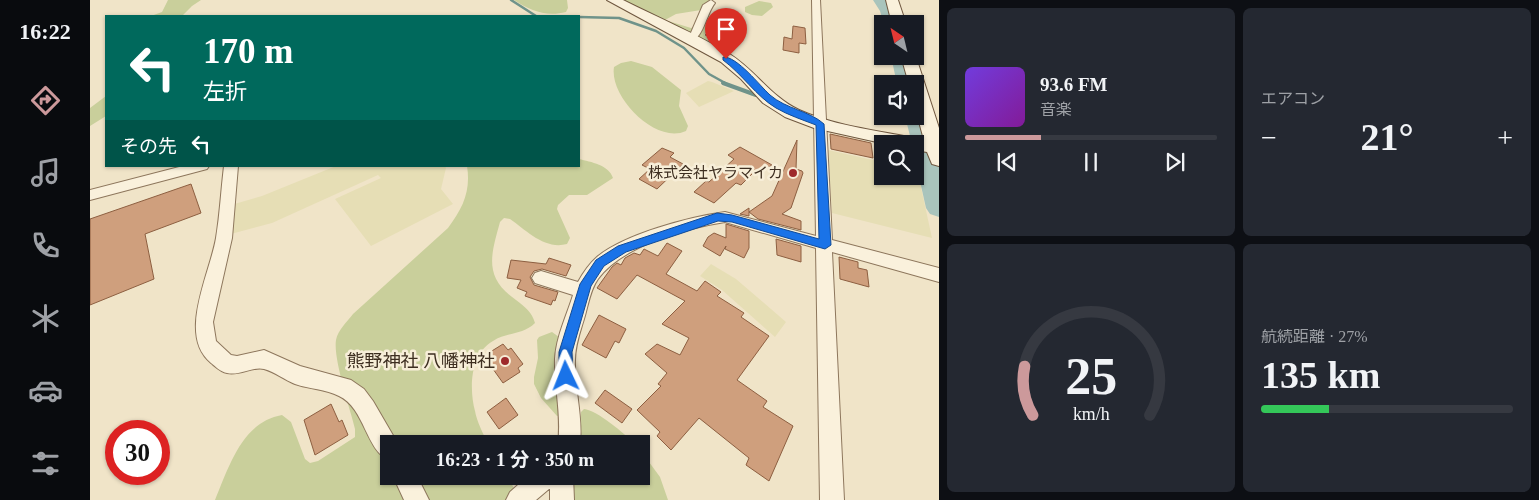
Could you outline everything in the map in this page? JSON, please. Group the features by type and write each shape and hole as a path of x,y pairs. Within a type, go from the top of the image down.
{"street":[{"path":"613,0 690,39 734,64 768,98 779,106 820,124 931,150 911,65"},
{"path":"816,0 832,500"},
{"path":"892,0 896,15"},
{"path":"690,39 694,37 706,7 711,3"},
{"path":"90,195 198,167"},
{"path":"232,167 224,238 204,322 207,343 212,352 228,364 238,365 264,359 296,375 344,387 357,396 381,435"},
{"path":"571,435 572,428 565,364 566,352 583,291 592,273 600,263 622,249 717,217 732,218 939,275"},
{"path":"541,278 583,291"},
{"path":"409,485 417,500"},
{"path":"525,498 537,485"}],"shaded area":[{"path":"708,81 734,91 699,107 686,93"},
{"path":"828,150 874,160 874,185 920,185 932,238 832,213"},
{"path":"334,167 446,167 441,189 453,204 371,246 335,199 381,178 378,175 272,223 227,235 231,205 262,196"},
{"path":"711,264 736,279 786,322 775,337 722,290 700,276"}],"green space":[{"path":"168,0 201,0 183,15 154,15 162,12"},
{"path":"514,0 567,0 568,8 566,12 545,13 533,10"},
{"path":"619,0 712,0 701,10 676,14 665,20 691,28 709,21 717,21 719,23 704,35 721,43 715,47"},
{"path":"759,1 771,3 773,7 762,16 745,12 745,7"},
{"path":"631,61 652,67 681,90 679,106 688,126 686,131 674,134 661,131 637,116 627,104 619,92 614,79 614,67"},
{"path":"105,97 105,117 90,126 90,108"},
{"path":"580,159 604,167 613,178 587,195 569,195 558,205 557,209 570,238 567,244 559,245 544,242 510,219 504,218 500,222 492,255 494,274 498,283 525,307 535,323 525,330 498,338 485,347 480,354 473,372 472,392 477,419 484,435 380,435 380,485 512,485 521,500 215,500 239,448 247,436 268,419 282,415 291,422 305,459 310,463 318,461 355,437 355,429 337,359 337,336 353,314 448,228 462,206 468,183 467,167 580,167"},
{"path":"552,332 559,337 561,415 557,416 541,398 534,384 538,358 537,340 539,337"},
{"path":"584,409 596,413 625,435 580,435 581,412"},
{"path":"650,463 660,477 668,500 572,500 572,485 650,485"}],"building":[{"path":"720,24 734,29 719,40 705,35"},
{"path":"793,26 805,28 806,44 799,43 799,53 783,50 784,37 792,39"},
{"path":"830,134 871,143 873,158 831,149"},
{"path":"797,140 796,169 803,173 791,208 782,214 801,221 801,230 758,219 749,212 772,196"},
{"path":"740,147 772,165 756,175 753,173 741,185 736,183 714,203 694,192 706,181 709,182 734,159 728,155"},
{"path":"662,148 674,153 670,157 683,164 657,189 639,179 650,169 642,165"},
{"path":"191,184 201,213 145,234 154,279 90,305 90,219"},
{"path":"749,208 749,216 740,214"},
{"path":"726,224 749,231 749,248 744,258 725,249 726,246 720,256 703,246 708,237 714,233 726,238"},
{"path":"776,239 801,246 801,262 777,255"},
{"path":"667,243 682,251 666,274 697,291 705,281 721,292 717,296 744,313 741,317 769,336 737,380 767,401 763,407 793,426 769,481 746,465 749,458 699,418 671,450 657,436 660,432 637,410 661,386 658,384 667,373 645,354 657,344 680,355 689,338 662,324 685,301 637,275 617,299 597,288 617,263 621,265 625,258 634,253 640,255 644,249 658,256"},
{"path":"839,257 858,262 858,268 867,270 869,287 840,279"},
{"path":"549,258 571,265 566,276 542,269 534,271 530,277 534,285 558,292 555,301 553,300 551,305 525,296 527,292 517,288 521,280 507,278 511,260 546,264"},
{"path":"599,315 626,329 619,343 615,341 606,358 582,345"},
{"name":"熊野神社 八幡神社","path":"503,344 508,350 511,348 523,364 518,368 520,372 503,383 488,362 492,360 487,354"},
{"path":"605,390 632,409 622,423 595,403"},
{"path":"506,398 518,415 499,429 487,412"},
{"path":"331,404 339,422 342,420 348,435 315,455 304,420"}],"waterway":[{"path":"511,0 534,15"},
{"path":"880,0 889,15"},
{"path":"580,17 619,18 656,31 684,48 709,74 727,84"},
{"path":"902,65 905,75"},
{"path":"723,83 756,95"},
{"path":"918,125 939,208"}],"place":[{"name":"株式会社ヤラマイカ","path":"793,173"},
{"name":"熊野神社 八幡神社","path":"505,361"}],"route":[{"path":"566,376 565,364 568,340 581,296 592,273 610,255 634,244 717,217 732,218 825,245 820,124 779,106 768,98 741,70 726,59"}]}
